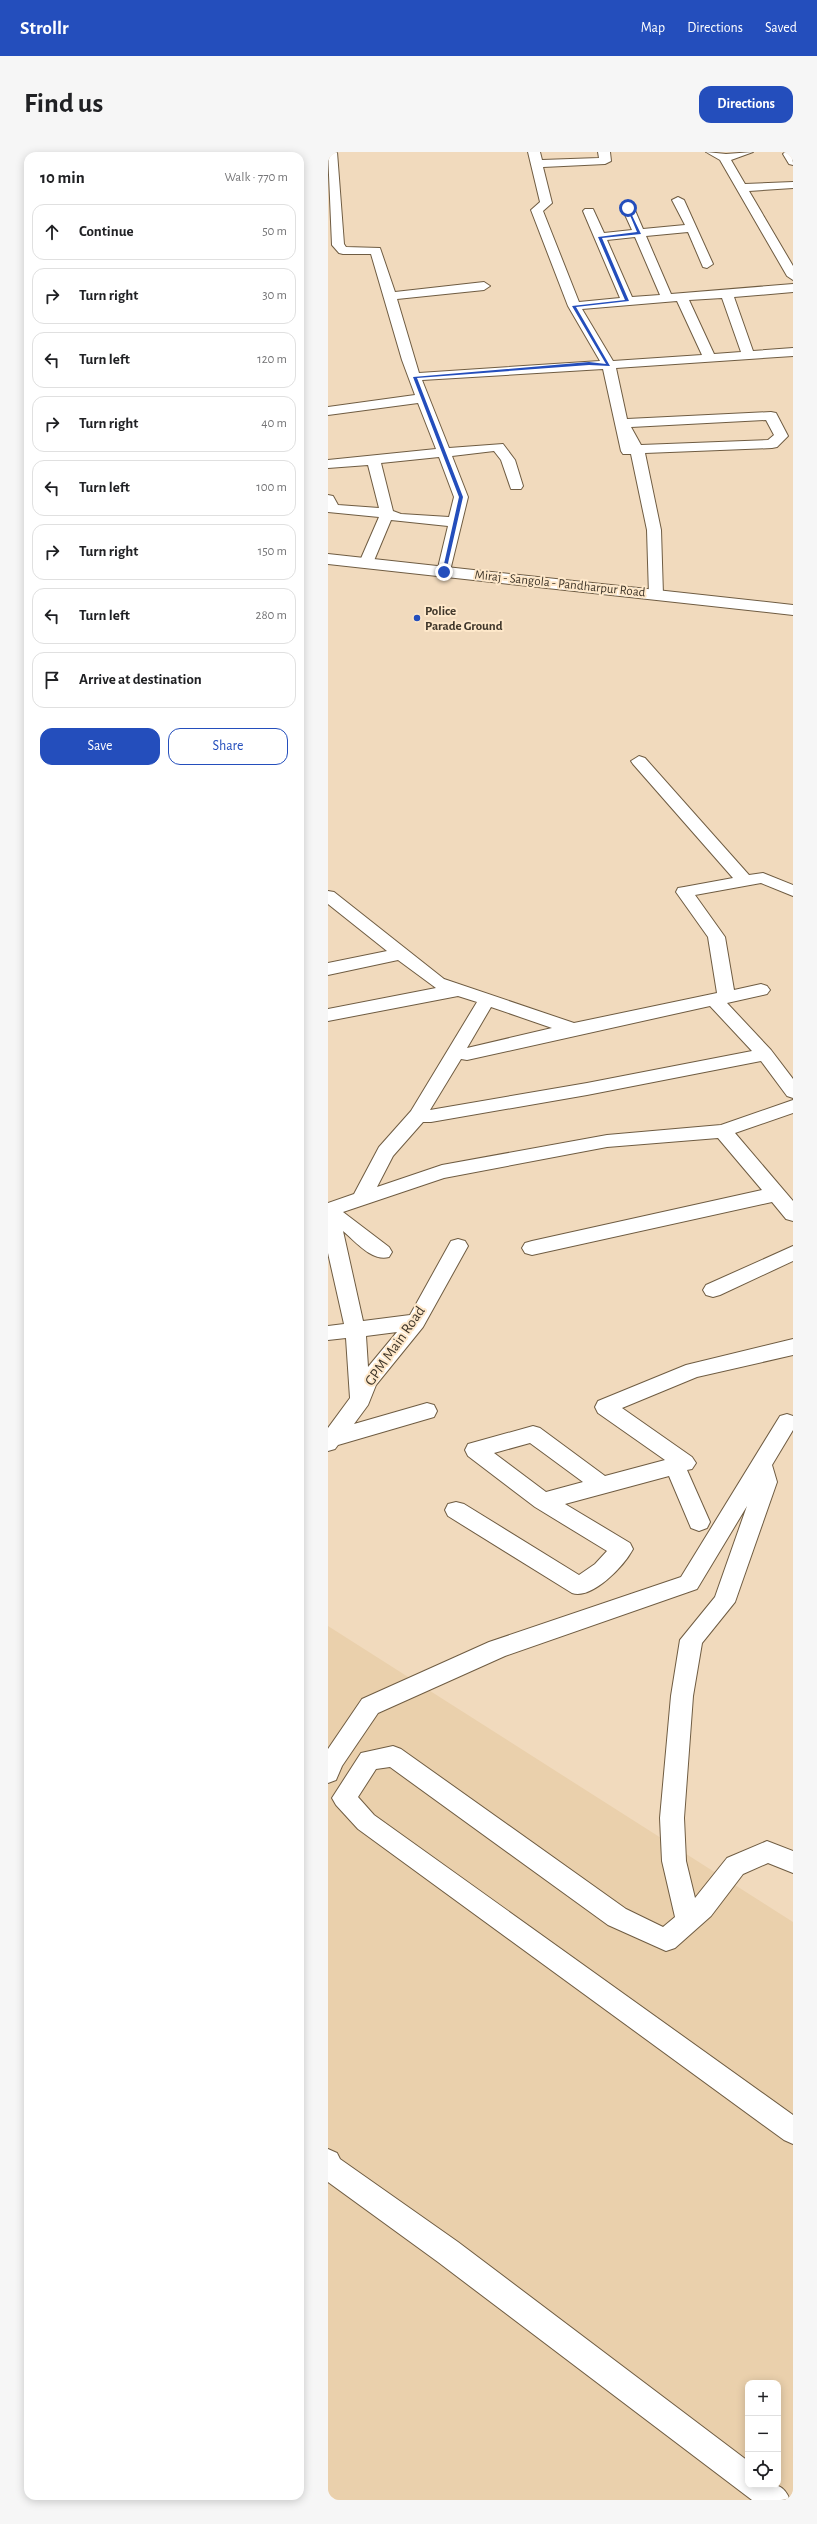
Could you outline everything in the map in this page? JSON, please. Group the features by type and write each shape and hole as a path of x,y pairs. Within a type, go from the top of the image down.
{"highway":[{"name":"Miraj - Sangola - Pandharpur Road","path":"328,558 793,610"}],"street":[{"path":"331,152 338,245 344,250 376,251 415,377 461,497 444,572"},
{"path":"604,152 605,161 536,158 546,203 537,210 574,306 609,365 628,451 637,449 772,444 781,436 771,416 622,423"},
{"path":"712,152 725,158 793,276"},
{"path":"725,158 747,152"},
{"path":"741,188 793,186"},
{"path":"678,200 707,264"},
{"path":"628,208 666,298"},
{"path":"589,211 627,301"},
{"path":"600,237 692,228"},
{"path":"390,296 484,286"},
{"path":"574,306 793,288"},
{"path":"727,294 748,355"},
{"path":"681,297 710,358"},
{"path":"415,377 589,364 609,365 793,352"},
{"path":"328,411 423,398"},
{"path":"328,464 443,451 498,447 508,460 516,486"},
{"path":"637,449 654,530 656,595"},
{"path":"366,460 374,463 377,470 387,512 366,563"},
{"path":"328,499 333,509 387,512 399,518 456,522"},
{"path":"639,761 745,881"},
{"path":"793,892 763,878 684,892 716,936 720,999 765,1054 793,1092"},
{"path":"328,896 438,983 573,1029"},
{"path":"328,969 402,954"},
{"path":"328,1014 458,990"},
{"path":"455,1052 467,1054 573,1029 761,990"},
{"path":"361,1199 386,1152 418,1114 487,1000"},
{"path":"418,1114 431,1116 765,1054"},
{"path":"328,1210 450,1170 607,1141 723,1131 793,1106"},
{"path":"723,1131 793,1214"},
{"path":"532,1248 776,1194"},
{"path":"328,1210 382,1252"},
{"path":"328,1210 355,1329 361,1399"},
{"name":"GPM Main Road","path":"329,1441 361,1399 367,1382 416,1322 458,1246"},
{"path":"712,1290 793,1253"},
{"path":"328,1333 416,1322"},
{"path":"543,1501 685,1463 605,1407 693,1370 793,1347"},
{"path":"329,1441 427,1411"},
{"path":"328,1773 332,1762 370,1706 497,1649 689,1583 761,1464 791,1424"},
{"path":"456,1510 580,1587 603,1570 622,1549 543,1501 475,1450 533,1434 602,1485"},
{"path":"688,1921 674,1861 672,1818 683,1688 691,1640 724,1602 766,1482 761,1464"},
{"path":"675,1466 699,1522"},
{"path":"793,1862 767,1852 735,1866 702,1908 666,1940 617,1917 393,1756 369,1760 344,1798 366,1822 793,2130"},
{"path":"328,2162 331,2168 448,2252 745,2477"},
{"path":"760,2488 776,2500"}],"shaded area":[{"path":"328,1626 793,1922 793,2500 328,2500"}],"place":[{"name":"Police Parade Ground","path":"417,618"}],"route":[{"path":"444,572 461,497 415,377 589,364 609,365 574,306 627,301 600,237 639,233 628,208"}]}
